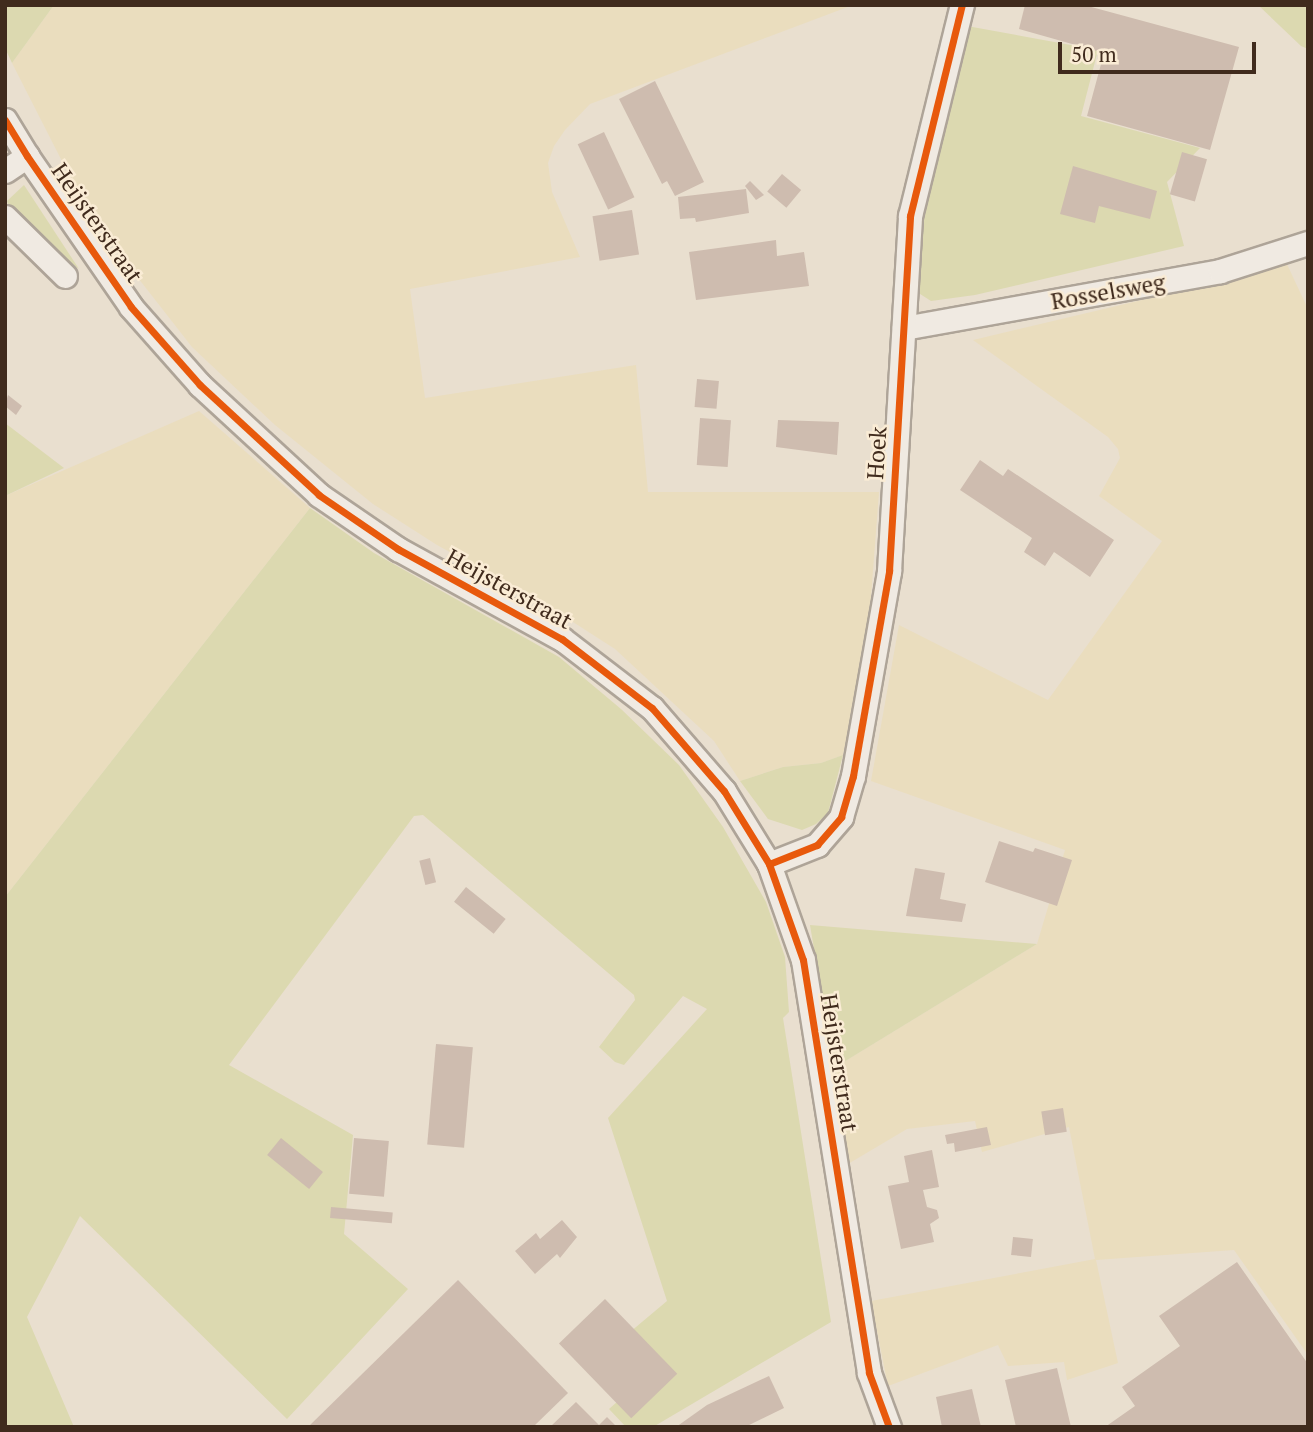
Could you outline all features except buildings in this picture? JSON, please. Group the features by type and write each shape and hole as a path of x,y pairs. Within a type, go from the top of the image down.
{"street":[{"name":"Hoek","path":"769,863 817,845 841,817 853,776 889,570 911,216 962,5"},
{"name":"Heijsterstraat","path":"5,120 26,156 131,307 200,385 319,495 398,549 562,639 652,708 724,790 769,863 803,960 869,1374 889,1427"},
{"name":"Heijsterstraat","path":"5,171 26,156"},
{"path":"5,217 65,275"},
{"name":"Rosselsweg","path":"904,328 1220,271 1308,243"}],"shaded area":[{"path":"5,5 54,5 12,63 5,48"},
{"path":"54,5 853,5 590,104 565,130 554,146 548,163 552,192 580,257 410,289 425,398 636,365 648,492 879,492 868,636 843,755 821,763 783,767 740,781 714,741 615,649 545,604 437,545 373,504 275,425 192,347 124,260 67,171 12,63"},
{"path":"1258,5 1308,5 1308,49 1301,46"},
{"path":"967,26 1098,50 1081,116 1200,148 1167,182 1184,246 975,295 931,301 917,292 923,209"},
{"path":"24,185 79,269 22,224 10,211 7,201"},
{"path":"1285,260 1308,309 1308,1355 1234,1250 1096,1260 1118,1363 1067,1380 1064,1362 1008,1366 998,1345 888,1386 871,1301 1095,1259 1069,1127 982,1152 975,1121 907,1129 848,1164 834,1068 1037,944 1065,850 871,781 899,625 1048,700 1162,541 1099,496 1120,458 1118,449 1108,437 973,340 1180,291"},
{"path":"199,411 310,508 5,897 5,496"},
{"path":"5,423 64,468 5,496"},
{"path":"310,508 374,553 559,657 621,709 679,765 723,827 766,902 785,957 789,1012 783,1018 831,1322 653,1427 626,1427 609,1409 634,1387 605,1353 667,1301 608,1118 707,1009 683,996 624,1065 615,1062 599,1047 635,1000 634,995 423,815 414,816 229,1065 353,1135 344,1234 408,1289 287,1419 80,1216 27,1317 74,1427 5,1427 5,897"},
{"path":"843,755 828,813 816,824 802,830 768,819 740,781 783,767 821,763"},
{"path":"810,925 1037,944 834,1068"}],"cycle path":[{"path":"769,864 817,845 841,817 853,776 889,571 910,216 962,5"},
{"path":"5,120 131,307 200,385 319,495 398,549 562,639 652,708 724,791 769,864 803,960 869,1373 889,1427"}]}
